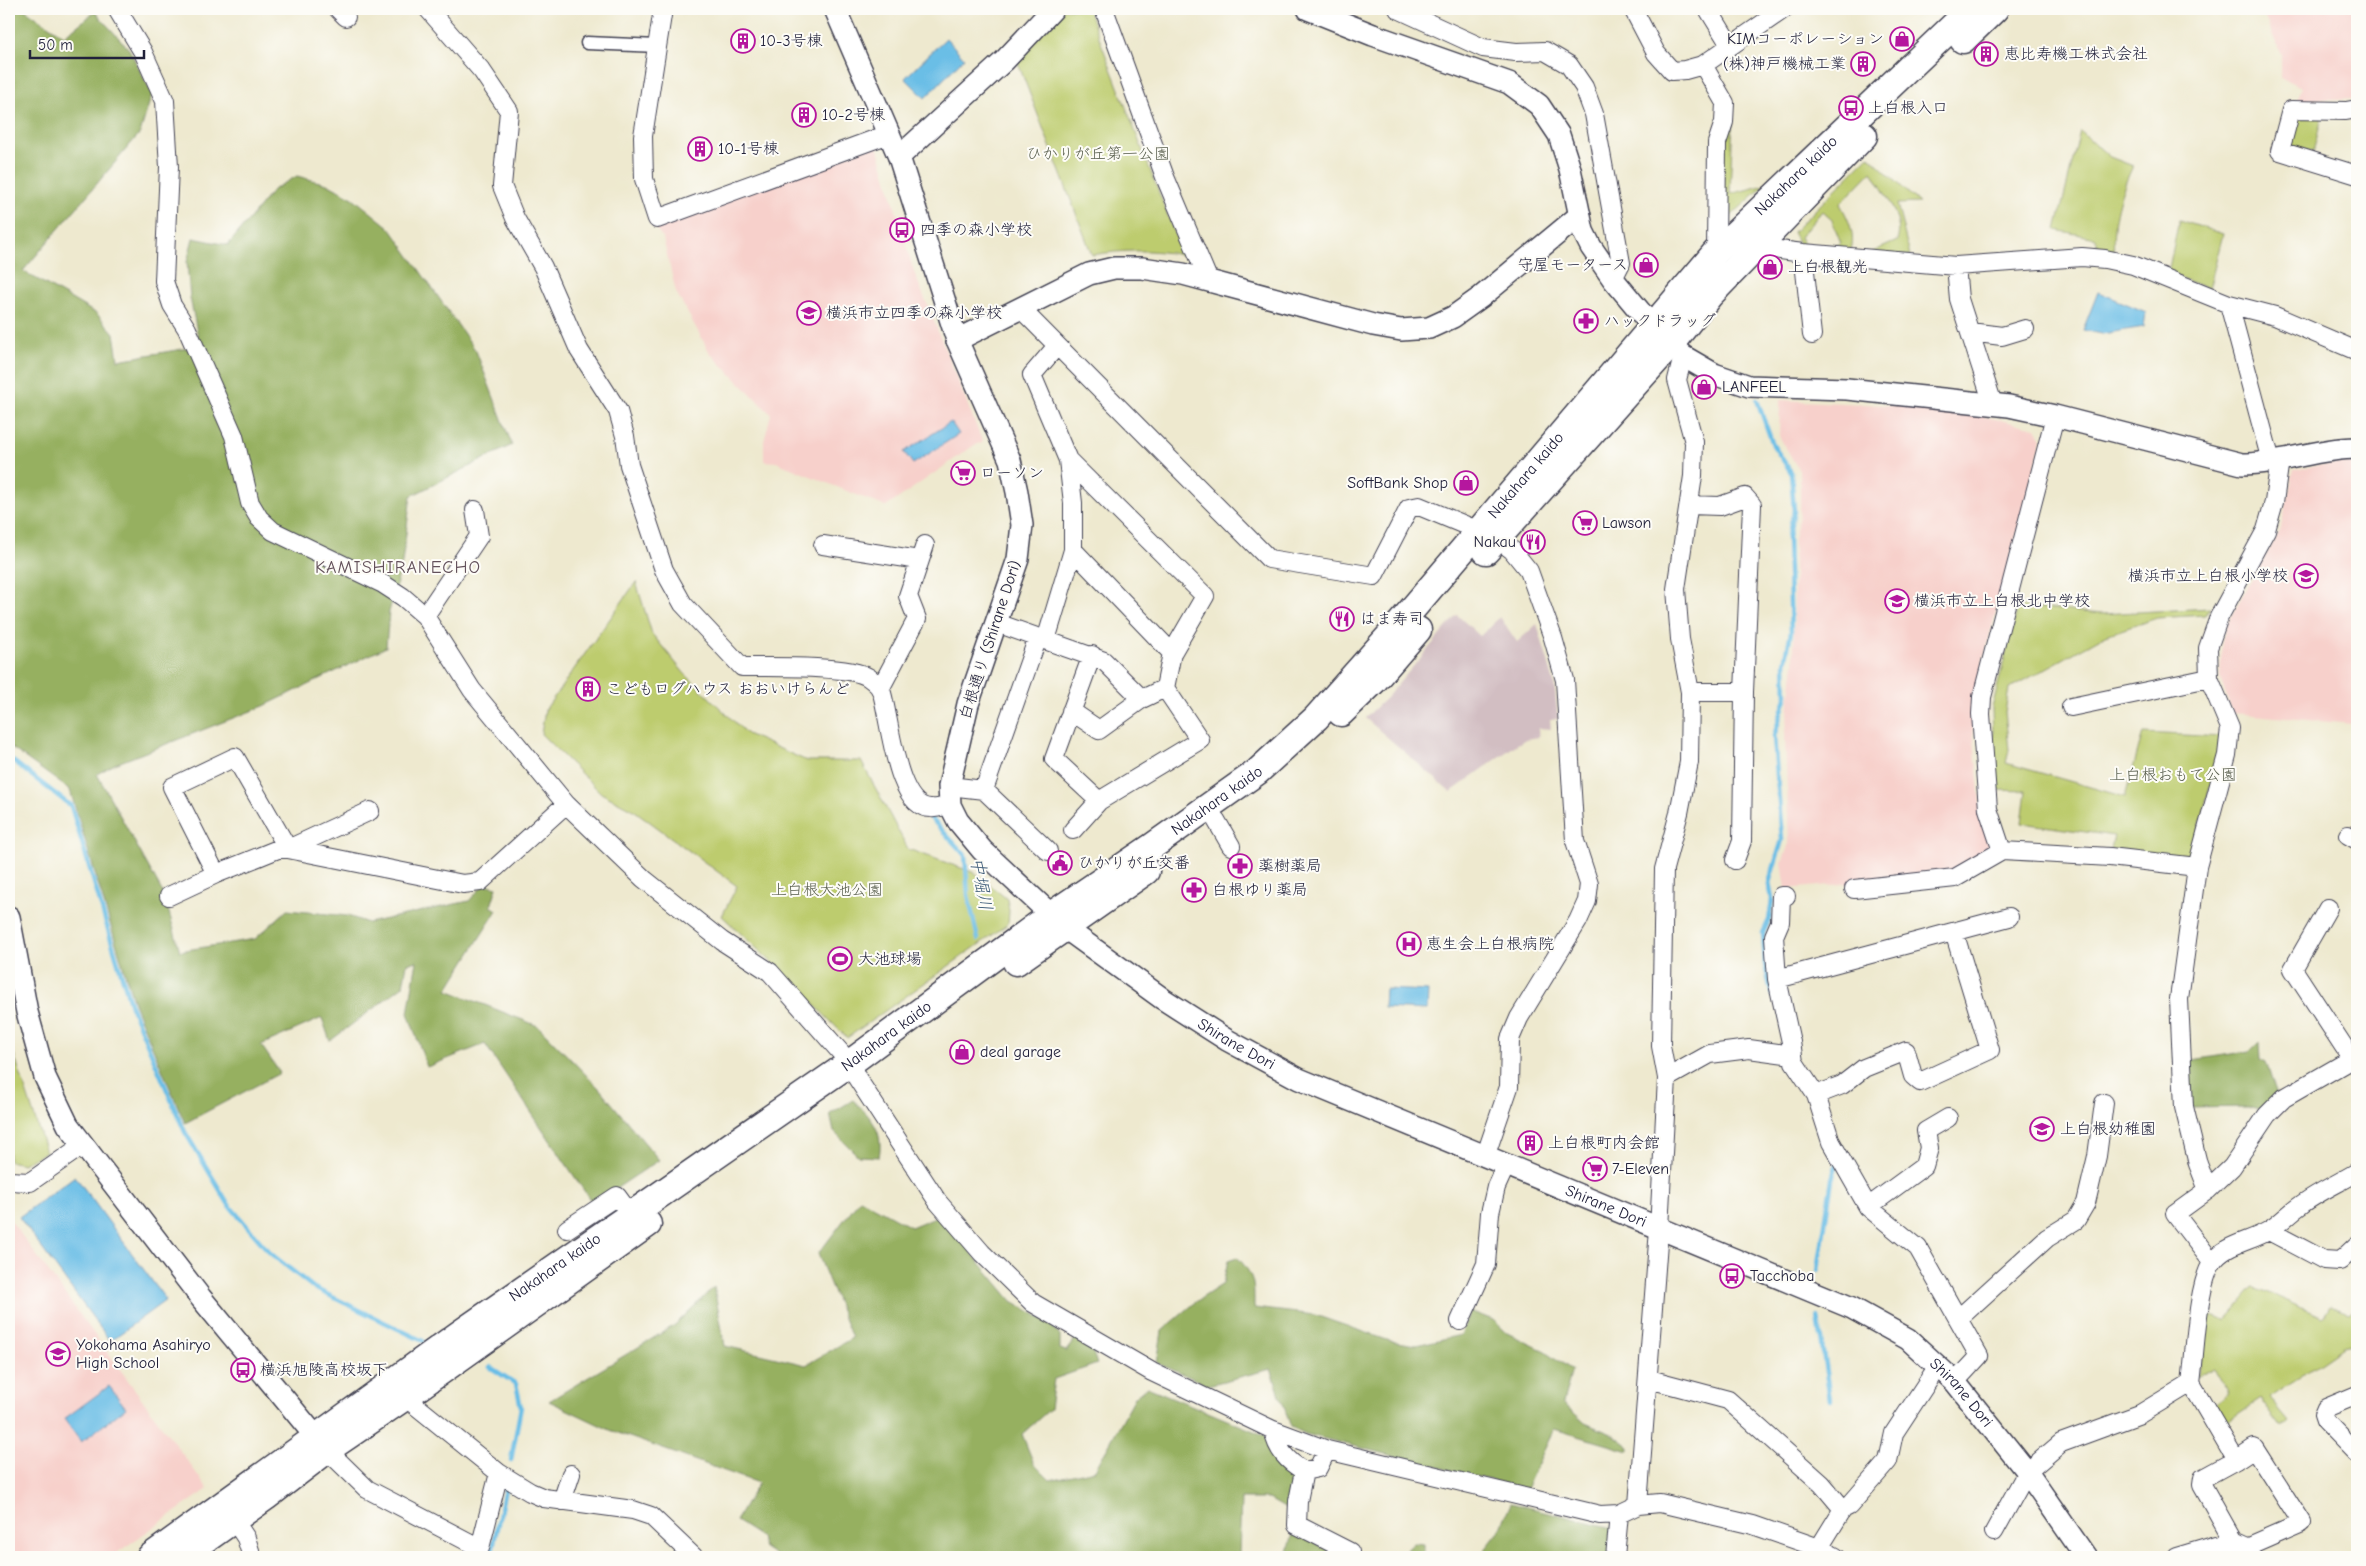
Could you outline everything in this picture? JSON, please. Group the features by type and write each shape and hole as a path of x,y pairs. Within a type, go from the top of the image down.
{"main road":[{"name":"Nakahara kaido","path":"1669,342 1716,252 1971,9"},
{"name":"Nakahara kaido","path":"1058,921 1216,820 1250,795 1326,728 1368,687 1489,534 1517,484 1669,342 1710,295 1841,158 1995,9"},
{"name":"Nakahara kaido","path":"181,1557 234,1520 321,1444 405,1397 1058,921 1150,848 1257,772 1316,718 1489,534"},
{"name":"Nakahara kaido","path":"150,1557 321,1444 631,1214 854,1070"}],"street":[{"path":"117,9 143,52 165,101 169,167 164,282 172,305 186,329 234,436 250,503 259,518 273,531 383,584 403,597 425,616 472,690 566,804 644,879 722,941 770,972 854,1070 938,1202 982,1253 1033,1303 1152,1372 1273,1430 1327,1450 1600,1515 1619,1514 1638,1505 1660,1503 1744,1523 1819,1548 1836,1557"},
{"path":"428,9 467,52 509,111 502,186 515,218 543,267 578,350 618,411 625,436 629,465 664,570 683,604 742,666 844,670 862,673 880,689 895,762 910,793 918,803 930,809 949,796 984,790"},
{"path":"663,9 645,120 642,155 644,179 657,219 889,134"},
{"name":"白根通り (Shirane Dori)","path":"835,9 900,157 957,340 1010,460 1022,525 1018,560 968,704 949,796"},
{"path":"900,157 1004,61 1053,9"},
{"path":"1104,9 1165,177 1209,281"},
{"path":"1308,9 1373,35 1510,84 1523,91 1539,105 1559,135 1566,152 1583,231 1613,279 1669,342 1714,374 1749,386 1846,388 1993,404 2055,416 2242,464 2357,448"},
{"path":"1398,9 1483,48 1516,52 1545,51 1568,65 1584,87 1594,114 1621,263 1613,279"},
{"path":"1633,9 1656,53 1672,71 1703,65 1784,9"},
{"path":"1708,9 1730,45"},
{"path":"587,42 658,46"},
{"path":"1703,65 1725,103 1724,122 1717,143 1716,252"},
{"path":"2357,109 2346,112 2291,110 2280,151 2357,175"},
{"path":"957,340 1021,310 1089,274 1114,268 1142,268 1183,274 1373,325 1402,330 1429,328 1453,317 1481,297 1580,214"},
{"path":"1757,247 1803,253 1956,266 2082,257 2105,259 2133,265 2229,304 2275,316 2357,351"},
{"path":"1803,253 1812,336"},
{"path":"1956,266 1959,299 1993,404"},
{"path":"2208,1190 2198,1164 2184,1107 2179,999 2197,867 2227,755 2230,728 2209,678 2208,648 2219,617 2266,530 2274,502 2276,460 2229,304"},
{"path":"1021,310 1269,559 1374,576 1409,508 1419,506 1489,534 1512,550 1529,571 1553,638 1565,680 1575,840 1589,884 1587,901 1578,921 1519,1018 1510,1039 1509,1087 1485,1157"},
{"path":"1970,332 2002,336 2025,329"},
{"path":"1638,1505 1649,1379 1667,1078 1662,1046 1664,869 1679,813 1688,762 1690,692 1680,638 1676,589 1689,505 1694,442 1669,342"},
{"path":"984,790 1042,638 1072,550 1073,503 1068,460 1032,375 1056,347"},
{"path":"2002,851 1988,809 1980,714 1982,697 2055,416"},
{"path":"1068,460 1205,596 1172,653 1165,688 1200,740 1099,801 1073,830"},
{"path":"1689,505 1720,506 1745,497 1752,505 1744,692 1742,841 1735,860"},
{"path":"425,616 479,536 475,510"},
{"path":"823,545 922,552 908,596 917,619 880,689"},
{"path":"1072,550 1172,653"},
{"path":"997,623 1092,655 1104,661 1142,699"},
{"path":"1092,655 1054,759 1099,801"},
{"path":"2071,707 2209,678"},
{"path":"1071,711 1099,730 1142,699 1165,688"},
{"path":"1690,692 1744,692"},
{"path":"216,874 172,787 235,757 288,849"},
{"path":"984,790 1048,851"},
{"path":"949,796 958,821 982,850 1058,921"},
{"path":"169,896 216,874 278,849 288,849 463,884 480,882 566,804"},
{"path":"288,849 370,811"},
{"path":"1216,820 1231,846"},
{"path":"1854,889 1954,878 2002,851 2110,857 2197,867"},
{"path":"1786,896 1781,896 1780,922 1774,936 1777,979 1794,1062 1816,1095 1831,1142 1868,1207 1918,1248 1979,1356 1955,1382"},
{"path":"2212,1262 2175,1214 2208,1190 2232,1166 2267,1114 2284,1098 2355,1057 2293,969 2328,908"},
{"path":"9,917 27,1012 45,1077 68,1125 201,1298 321,1444 367,1489 480,1548 499,1473"},
{"path":"1777,979 2009,917"},
{"name":"Shirane Dori","path":"1058,921 1163,999 1226,1040 1299,1079 1852,1308 1908,1339 1955,1382 2027,1472 2086,1557"},
{"path":"1816,1095 1842,1085 1864,1068 1906,1051 1913,1076 1920,1082 1990,1050 1954,932"},
{"path":"1667,1078 1710,1054 1749,1049 1793,1055"},
{"path":"1958,1318 2047,1238 2076,1220 2086,1203 2097,1156 2104,1103"},
{"path":"1868,1207 1924,1166 1929,1148 1926,1131 1948,1118"},
{"path":"9,1180 30,1182 83,1145"},
{"path":"1460,1321 1486,1264 1490,1213 1496,1188 1506,1164"},
{"path":"2236,1460 2191,1383 2201,1301 2205,1281 2212,1262 2228,1247 2243,1243 2269,1231 2301,1204 2357,1172"},
{"path":"567,1229 617,1196 631,1214"},
{"path":"2269,1231 2324,1260 2340,1261 2357,1245"},
{"path":"1819,1548 1843,1510 1849,1506 1888,1461 1894,1434 1938,1366"},
{"path":"1649,1379 1728,1400 1822,1484 1843,1510"},
{"path":"1994,1532 2027,1472 2061,1443 2140,1414 2191,1383"},
{"path":"2357,1396 2326,1408 2323,1415 2325,1420 2357,1454"},
{"path":"405,1397 499,1473 530,1492 544,1498 633,1510 651,1516 694,1557"},
{"path":"1273,1430 1276,1445 1290,1462 1304,1471 1318,1468 1327,1450"},
{"path":"2176,1557 2244,1548 2302,1523 2254,1448 2202,1478 2202,1485 2244,1548"},
{"path":"1304,1471 1298,1501 1297,1525 1350,1552 1348,1557"},
{"path":"562,1501 571,1474"},
{"path":"1615,1557 1619,1514"},
{"path":"234,1520 246,1538 252,1557"}],"shaded area":[{"path":"2261,9 2357,9 2357,98 2297,100 2302,87 2281,78 2281,54"},
{"name":"横浜市立四季の森小学校","path":"877,145 914,272 983,443 976,444 886,507 776,462 764,461 764,441 771,414 710,353 676,292 663,238 653,225"},
{"name":"横浜市立上白根北中学校","path":"1780,400 1945,408 2036,428 2042,439 1971,706 1981,814 1989,841 1986,852 1953,874 1786,889 1782,863 1789,843 1785,739 1794,662 1794,539 1800,511 1800,472 1779,436"},
{"name":"横浜市立上白根小学校","path":"2357,462 2357,732 2352,729 2354,725 2352,724 2232,713 2220,677 2222,641 2228,621 2280,531 2294,470 2321,465"},
{"path":"1457,615 1480,636 1500,617 1517,642 1537,624 1554,682 1558,719 1550,719 1551,729 1539,728 1539,737 1526,739 1516,745 1451,792 1365,718 1388,696"},
{"name":"Yokohama Asahiryo High School","path":"9,1218 208,1489 111,1557 9,1557"}],"green space":[{"path":"9,9 24,9 64,36 95,12 129,49 152,94 140,133 23,271 97,314 114,333 118,360 200,346 190,298 187,262 193,238 228,245 274,189 297,176 327,184 353,198 390,228 476,351 512,445 411,496 402,563 389,612 386,647 264,706 115,764 97,774 164,895 180,951 255,939 287,910 348,916 368,923 469,901 484,884 497,887 491,906 497,910 447,990 538,1026 599,1088 659,1160 593,1204 485,1044 427,1067 408,1013 417,961 407,964 403,986 330,1041 322,1018 261,1045 280,1073 185,1123 135,1006 70,790 9,746"},
{"name":"ひかりが丘第一公園","path":"1063,9 1088,9 1183,255 1137,251 1092,255 1016,58"},
{"path":"1733,117 1730,194 1765,185 1722,224 1723,142"},
{"path":"2298,117 2322,117 2313,152 2293,147 2289,141"},
{"path":"2080,131 2110,157 2133,166 2124,186 2115,218 2114,251 2097,249 2096,238 2056,230"},
{"path":"1869,156 1919,203 1897,204 1910,256 1868,254 1897,241 1899,232 1895,214 1872,171 1840,204 1849,221 1852,233 1853,240 1850,252 1826,250 1841,243 1832,220 1822,211 1800,237 1804,245 1801,248 1793,232"},
{"path":"2179,220 2223,234 2209,289 2168,273"},
{"name":"上白根大池公園","path":"636,582 652,634 684,673 747,734 807,761 861,761 908,849 975,873 1007,899 1009,911 1008,924 847,1038 780,970 722,916 737,886 635,811 601,793 541,734 545,710"},
{"name":"上白根おもて公園","path":"2018,606 2102,614 2210,608 2205,615 2157,618 2106,635 2009,689 2005,712 2009,750 2006,763 2125,797 2143,733 2223,737 2193,852 2184,857 2111,849 2114,836 2022,823 2026,791 1995,790 1992,708"},
{"path":"9,1039 46,1152 23,1164 9,1161"},
{"path":"2259,1042 2260,1059 2266,1062 2277,1096 2262,1111 2248,1107 2189,1108 2186,1061 2250,1051"},
{"path":"853,1100 875,1125 880,1140 879,1157 858,1156 834,1132 830,1114"},
{"path":"860,1199 911,1227 940,1215 1012,1301 1048,1322 1060,1336 1060,1349 1066,1351 1076,1338 1091,1347 1097,1364 1054,1379 1050,1409 1022,1434 1034,1464 1050,1480 1095,1470 1135,1397 1147,1387 1266,1436 1271,1449 1280,1462 1298,1471 1288,1510 1269,1499 1241,1499 1239,1555 1287,1556 1294,1530 1339,1557 778,1557 763,1547 761,1537 736,1521 758,1483 610,1430 549,1401 675,1325 714,1287 725,1346 806,1365 852,1338 818,1254"},
{"path":"1237,1257 1247,1269 1252,1280 1254,1308 1315,1315 1390,1341 1416,1345 1461,1335 1470,1311 1493,1320 1507,1333 1545,1351 1572,1370 1563,1403 1585,1423 1614,1435 1629,1446 1629,1451 1554,1429 1526,1489 1306,1434 1291,1427 1271,1369 1208,1385 1157,1363 1162,1331 1197,1301 1223,1284 1228,1260"},
{"path":"2255,1287 2322,1317 2329,1305 2350,1312 2357,1306 2357,1344 2343,1347 2269,1398 2289,1422 2282,1428 2260,1399 2223,1424 2213,1406 2229,1394 2214,1368 2196,1377 2206,1346 2209,1315 2225,1321"},
{"path":"1511,1503 1613,1528 1610,1557 1479,1557 1499,1532"},
{"path":"1414,1543 1424,1544 1424,1557 1399,1557"}],"water":[{"path":"946,38 964,58 925,98 905,78"},
{"path":"2098,292 2146,312 2144,327 2102,334 2083,330"},
{"path":"951,422 959,434 913,464 904,452"},
{"path":"1385,989 1428,991 1427,1010 1384,1008"},
{"path":"75,1176 166,1300 110,1341 19,1217"},
{"path":"109,1386 126,1408 81,1442 64,1419"}],"waterway":[{"path":"1757,400 1773,445 1791,472 1794,511 1788,537 1791,632 1785,663 1786,698 1774,736 1782,840 1769,883 1772,899 1769,920 1763,933 1765,965 1772,995"},
{"path":"9,758 71,806 131,1006 185,1132 229,1205 270,1253 314,1288 423,1341"},
{"name":"中堀川","path":"929,816 965,855 968,895 978,939"},
{"path":"1818,1270 1832,1179 1837,1163"},
{"path":"1818,1317 1830,1400"},
{"path":"490,1367 516,1384 521,1407 511,1460"},
{"path":"491,1557 505,1489"}],"place":[{"name":"KIMコーポレーション","path":"1902,39"},
{"name":"10-3号棟","path":"743,41"},
{"name":"恵比寿機工株式会社","path":"1986,54"},
{"name":"(株)神戸機械工業","path":"1863,64"},
{"name":"上白根入口","path":"1851,108"},
{"name":"10-2号棟","path":"804,115"},
{"name":"10-1号棟","path":"700,149"},
{"name":"四季の森小学校","path":"902,230"},
{"name":"守屋モータース","path":"1646,265"},
{"name":"上白根観光","path":"1770,267"},
{"name":"横浜市立四季の森小学校","path":"809,313"},
{"name":"ハックドラッグ","path":"1586,321"},
{"name":"LANFEEL","path":"1704,387"},
{"name":"ローソン","path":"963,473"},
{"name":"SoftBank Shop","path":"1466,483"},
{"name":"Lawson","path":"1585,523"},
{"name":"Nakau","path":"1533,542"},
{"name":"横浜市立上白根小学校","path":"2306,576"},
{"name":"横浜市立上白根北中学校","path":"1897,601"},
{"name":"はま寿司","path":"1342,619"},
{"name":"こどもログハウス おおいけらんど","path":"588,689"},
{"name":"ひかりが丘交番","path":"1060,863"},
{"name":"薬樹薬局","path":"1240,866"},
{"name":"白根ゆり薬局","path":"1194,890"},
{"name":"恵生会上白根病院","path":"1409,944"},
{"name":"大池球場","path":"840,959"},
{"name":"deal garage","path":"962,1052"},
{"name":"上白根幼稚園","path":"2042,1129"},
{"name":"上白根町内会館","path":"1530,1143"},
{"name":"7-Eleven","path":"1595,1169"},
{"name":"Tacchoba","path":"1732,1276"},
{"name":"Yokohama Asahiryo High School","path":"58,1354"},
{"name":"横浜旭陵高校坂下","path":"243,1370"}],"district":[{"name":"KAMISHIRANECHO","path":"398,567"}]}
